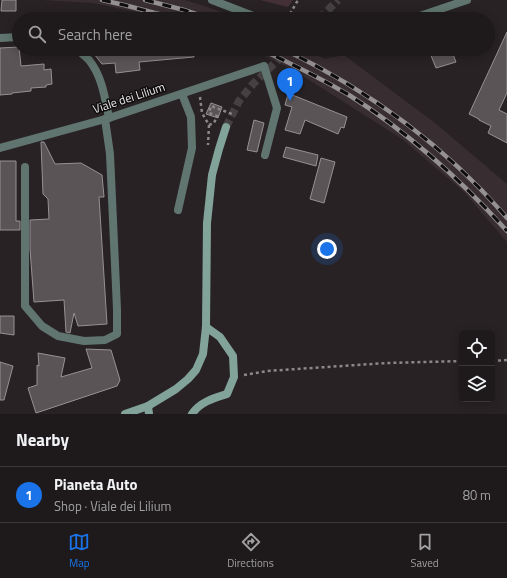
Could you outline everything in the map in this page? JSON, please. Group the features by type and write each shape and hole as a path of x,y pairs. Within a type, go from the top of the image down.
{"main road":[{"path":"125,414 148,410 176,389 196,370 203,354 206,327 207,223 212,175 226,126"},
{"path":"192,414 195,409 209,400 227,394 234,377 233,356 220,337 206,327"}],"street":[{"path":"212,0 243,12"},
{"path":"432,12 467,0"},
{"path":"0,38 12,37"},
{"path":"24,167 24,306 42,326 58,336 84,341 105,340 117,334 110,154 104,92 97,73 84,56"},
{"name":"Viale dei Lilium","path":"0,148 107,119 264,66 277,108 265,154"},
{"path":"178,210 192,148 190,117 182,94"}],"path":[{"path":"291,12 298,0"},
{"path":"210,125 214,123 217,116 209,113 211,106 232,114"},
{"path":"495,360 507,360"},
{"path":"234,377 267,371 459,361"}],"shaded area":[{"path":"40,0 185,0 221,12 136,12 93,3"},
{"path":"260,0 293,0 288,7"},
{"path":"264,56 319,56 325,59 345,56 435,123 507,184 507,242 464,192 402,139 295,71"}],"building":[{"path":"2,0 16,0 16,11 1,11"},
{"path":"507,32 507,93 499,110 507,114 507,143 488,133 491,126 469,114"},
{"path":"12,47 12,56 20,56 21,66 44,64 44,70 51,69 52,84 46,85 46,87 31,88 31,91 0,95 0,48"},
{"path":"96,56 194,56 139,62 140,70 116,73 115,63 102,64"},
{"path":"431,56 454,56 456,62 436,68"},
{"path":"288,94 347,117 344,128 341,127 338,134 305,120 300,134 285,130 292,107 285,105"},
{"path":"211,103 222,107 218,118 206,114"},
{"path":"254,120 264,123 257,152 247,150"},
{"path":"41,142 44,142 55,164 81,163 102,175 104,197 99,197 107,324 78,326 74,313 70,333 66,332 64,300 34,302 30,249 30,220 49,219 48,199 43,194"},
{"path":"286,147 318,155 316,166 283,157"},
{"path":"321,158 335,162 324,203 310,199"},
{"path":"0,161 16,161 16,221 20,221 20,230 0,230"},
{"path":"0,316 14,316 14,335 0,333"},
{"path":"86,349 111,350 120,380 117,386 36,413 28,388 37,385 37,365 39,366 38,353 65,358 61,377 92,368"},
{"path":"0,362 13,366 4,400 0,400"}],"tunnel":[{"path":"326,12 338,0"},
{"path":"226,127 239,101 253,84 282,56"}],"railway":[{"path":"102,0 151,12"},
{"path":"145,0 190,12"},
{"path":"274,56 349,95 392,125 452,175 507,231"},
{"path":"297,56 345,83 404,122 458,167 507,218"}],"place":[{"name":"Pianeta Auto","path":"290,101"}]}
